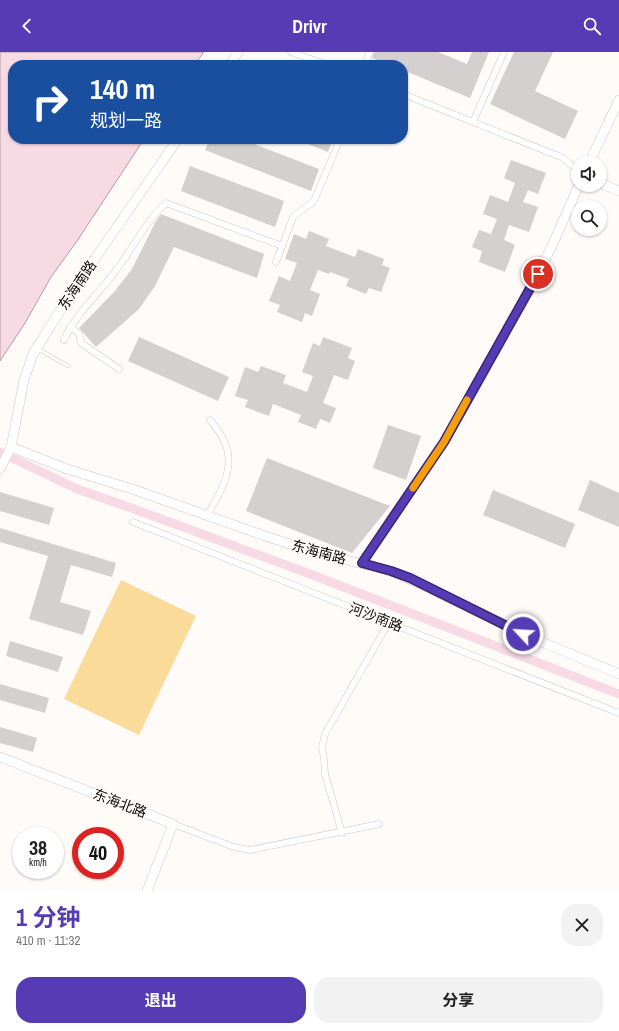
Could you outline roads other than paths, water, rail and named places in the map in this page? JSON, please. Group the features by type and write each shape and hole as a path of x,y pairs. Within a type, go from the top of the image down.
{"street":[{"path":"291,52 313,60"},
{"path":"473,122 504,52"},
{"path":"408,96 561,157 571,165"},
{"path":"592,156 619,100"},
{"name":"东海南路","path":"1,468 9,451 24,380 36,348 74,287 174,144"},
{"path":"276,262 293,217 314,201 338,144"},
{"path":"607,186 619,191"},
{"path":"362,563 444,442 531,287 551,248 575,192"},
{"path":"64,340 70,326 118,269 155,213 166,203 282,246"},
{"path":"70,326 79,334 81,343 119,369"},
{"path":"207,516 225,484 229,455 224,441 210,420"},
{"name":"东海南路","path":"9,451 114,484 295,546 391,571 410,578 523,634 619,674"},
{"name":"河沙南路","path":"133,522 619,713"},
{"path":"342,833 325,774 322,746 325,734 389,622"},
{"name":"东海北路","path":"0,757 173,824"},
{"path":"147,891 173,824 234,847 250,850 342,833 380,824"}],"lane":[{"path":"36,348 68,366"}],"waterway":[{"path":"0,452 77,489 310,574 619,694"}]}
